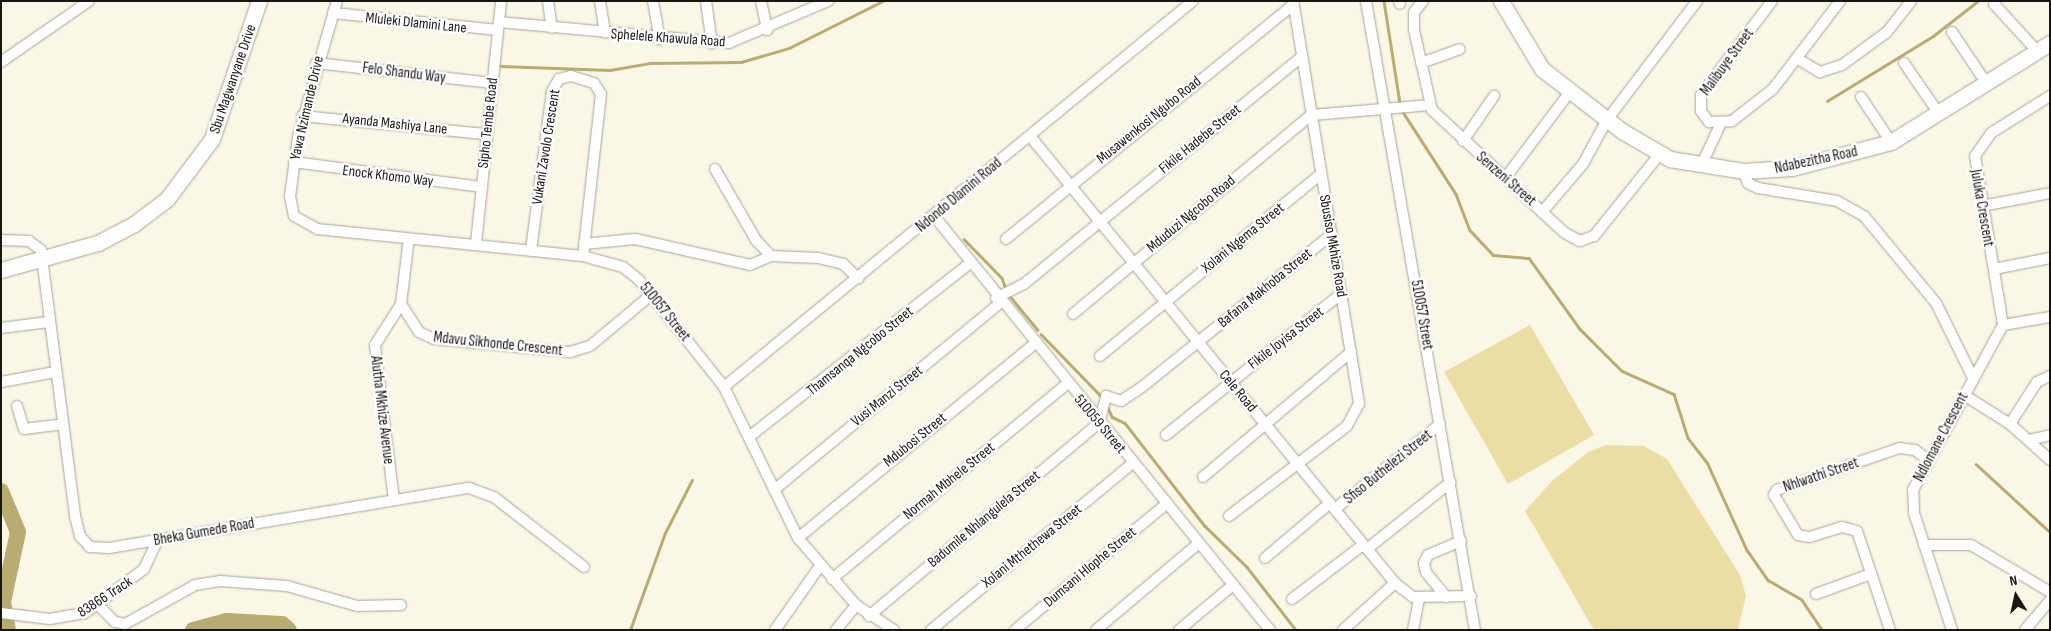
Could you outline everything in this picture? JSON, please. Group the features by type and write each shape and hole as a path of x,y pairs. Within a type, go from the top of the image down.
{"street":[{"path":"1,62 89,1"},
{"name":"Sbu Magwanyane Drive","path":"1,270 43,260 117,234 167,199 188,176 221,119 259,1"},
{"name":"Yawa Nzimande Drive","path":"294,216 290,204 294,162 302,116 316,63 337,1"},
{"name":"Sipho Tembe Road","path":"476,244 501,1"},
{"path":"548,1 552,28"},
{"path":"600,1 604,33"},
{"path":"653,1 660,39"},
{"path":"706,1 712,44"},
{"path":"761,1 767,30"},
{"name":"Sphelele Khawula Road","path":"499,26 552,28 712,44 741,41 767,30 816,4 828,1"},
{"name":"Ndondo Dlamini Road","path":"724,387 1193,1"},
{"name":"510057 Street","path":"1366,1 1471,596 1475,630"},
{"path":"1311,115 1429,105 1413,20 1423,1"},
{"name":"Ndabezitha Road","path":"1501,1 1527,49 1569,93 1607,120 1659,155 1701,166 1743,171 1792,168 1891,142 1940,115 2043,47"},
{"path":"1543,211 1583,164 1607,120 1696,1"},
{"name":"Malibuye Street","path":"1720,125 1705,118 1701,95 1772,1"},
{"path":"1798,59 1820,72 1832,70 1873,44 1911,1"},
{"path":"1701,166 1720,125 1764,97 1798,59 1838,2"},
{"name":"Sbusiso Mkhize Road","path":"1293,3 1300,56 1352,352 1358,412 1346,426 1296,462"},
{"name":"Musawenkosi Ngubo Road","path":"1006,239 1070,184 1293,3"},
{"path":"1994,4 2043,47"},
{"name":"Mluleki Dlamini Lane","path":"333,13 499,26"},
{"path":"1952,32 1987,84"},
{"path":"1421,63 1460,49"},
{"name":"Fikile Hadebe Street","path":"1100,222 1300,56"},
{"path":"1904,62 1940,115"},
{"name":"Felo Shandu Way","path":"316,63 492,83"},
{"name":"Vukani Zavolo Crescent","path":"531,250 552,91 563,76 594,83 601,90 583,256"},
{"path":"1506,177 1569,93"},
{"path":"1463,141 1494,96"},
{"path":"1861,97 1891,142"},
{"name":"Juluka Crescent","path":"2003,325 1974,163 1978,147 1991,133 2048,99"},
{"name":"Senzeni Street","path":"1429,105 1463,141 1506,177 1565,233 1580,241 1589,239 1659,155"},
{"name":"Mduduzi Ngcobo Road","path":"1073,314 1311,115"},
{"name":"Ayanda Mashiya Lane","path":"302,116 487,134"},
{"name":"Cele Road","path":"1030,136 1395,583 1419,598"},
{"name":"Enock Khomo Way","path":"294,162 482,187"},
{"path":"715,169 759,245 771,256"},
{"path":"1743,171 1748,184 1758,188 1837,201 1864,216 1936,303 1973,378"},
{"name":"Xolani Ngema Street","path":"1165,302 1321,174"},
{"path":"1982,206 2050,193"},
{"name":"510057 Street","path":"294,216 317,229 583,256 623,267 651,295 724,387 798,538 820,566 856,605 869,616 894,630"},
{"name":"510059 Street","path":"934,216 998,301 1233,584 1265,628"},
{"path":"998,301 1024,284 1100,222"},
{"name":"Bafana Makhoba Street","path":"1099,423 1106,396 1120,401 1198,342 1332,234"},
{"name":"Alutha Mkhize Avenue","path":"394,500 375,344 401,304 408,238"},
{"path":"584,244 635,239 750,265 771,256 831,260 858,278"},
{"path":"1,240 34,243 41,248 43,260"},
{"path":"1994,269 2050,258"},
{"name":"Bheka Gumede Road","path":"43,260 49,322 75,516 83,541 98,550 394,500 479,489 584,567"},
{"name":"Thamsanqa Ngcobo Street","path":"750,437 970,263"},
{"name":"Fikile Joyisa Street","path":"1166,435 1342,294"},
{"name":"Mdavu Sikhonde Crescent","path":"401,304 419,332 434,339 570,352 590,346 651,295"},
{"name":"Vusi Manzi Street","path":"774,490 998,301"},
{"path":"1100,356 1165,302"},
{"path":"2003,325 2050,317"},
{"path":"1,328 49,322"},
{"name":"Ndlomane Crescent","path":"1952,630 1924,545 1912,497 1928,460 2003,325"},
{"name":"Mdubosi Street","path":"798,538 1034,344"},
{"path":"1203,477 1264,422 1352,352"},
{"path":"1,382 56,372"},
{"path":"2010,424 2037,382 2050,376"},
{"name":"Normah Mbhele Street","path":"832,579 1067,384"},
{"path":"1964,395 2010,424 2050,460"},
{"path":"17,406 24,429 62,424"},
{"name":"Badumile Nhlangulela Street","path":"869,616 1099,423"},
{"name":"Sfiso Buthelezi Street","path":"1265,558 1440,424"},
{"path":"2028,440 2050,435"},
{"name":"Nhlwathi Street","path":"1890,630 1857,531 1842,527 1809,537 1798,534 1788,524 1775,492 1900,448 1915,450 1928,460"},
{"path":"1229,516 1296,462"},
{"name":"Xolani Mthethewa Street","path":"931,630 1133,463"},
{"path":"1292,599 1451,482"},
{"name":"Dumsani Hlophe Street","path":"1014,630 1166,504"},
{"name":"83866 Track","path":"3,613 64,619 97,604 144,569 157,541"},
{"path":"1446,597 1426,572 1424,563 1428,555 1461,541"},
{"path":"1096,630 1199,543"},
{"path":"1924,545 1971,545 2050,592"},
{"path":"776,630 820,566"},
{"path":"1816,594 1871,574"},
{"path":"97,604 115,622 125,624 195,585 220,580 287,586 357,606 401,605"},
{"path":"1343,630 1395,583"},
{"path":"1179,630 1233,584"},
{"path":"1413,630 1419,598 1471,596"},
{"path":"2025,630 2050,600"},
{"path":"836,630 856,605"}],"shaded area":[{"path":"1530,325 1594,435 1508,484 1444,372"},
{"path":"1606,445 1644,446 1667,459 1740,575 1746,596 1738,630 1594,630 1525,511 1552,481 1588,452"}],"waterway":[{"path":"501,66 610,70 650,63 741,62 789,48 883,1"},
{"path":"1384,1 1400,103"},
{"path":"1827,101 1933,36 1978,1"},
{"path":"1403,112 1456,194 1470,230 1493,255 1529,258 1580,329 1622,371 1674,394 1688,438 1707,462 1747,550 1768,580 1802,600 1822,630"},
{"path":"964,239 1002,278 1006,289"},
{"path":"1009,295 1038,330"},
{"path":"1041,334 1102,397"},
{"path":"1107,405 1112,417 1125,423 1205,526 1247,567 1296,630"},
{"path":"1976,464 2050,532"},
{"path":"630,630 665,533 692,480"},
{"path":"1,491 18,532 3,602 8,630"},
{"path":"193,630 226,621 282,624 289,630"}]}
